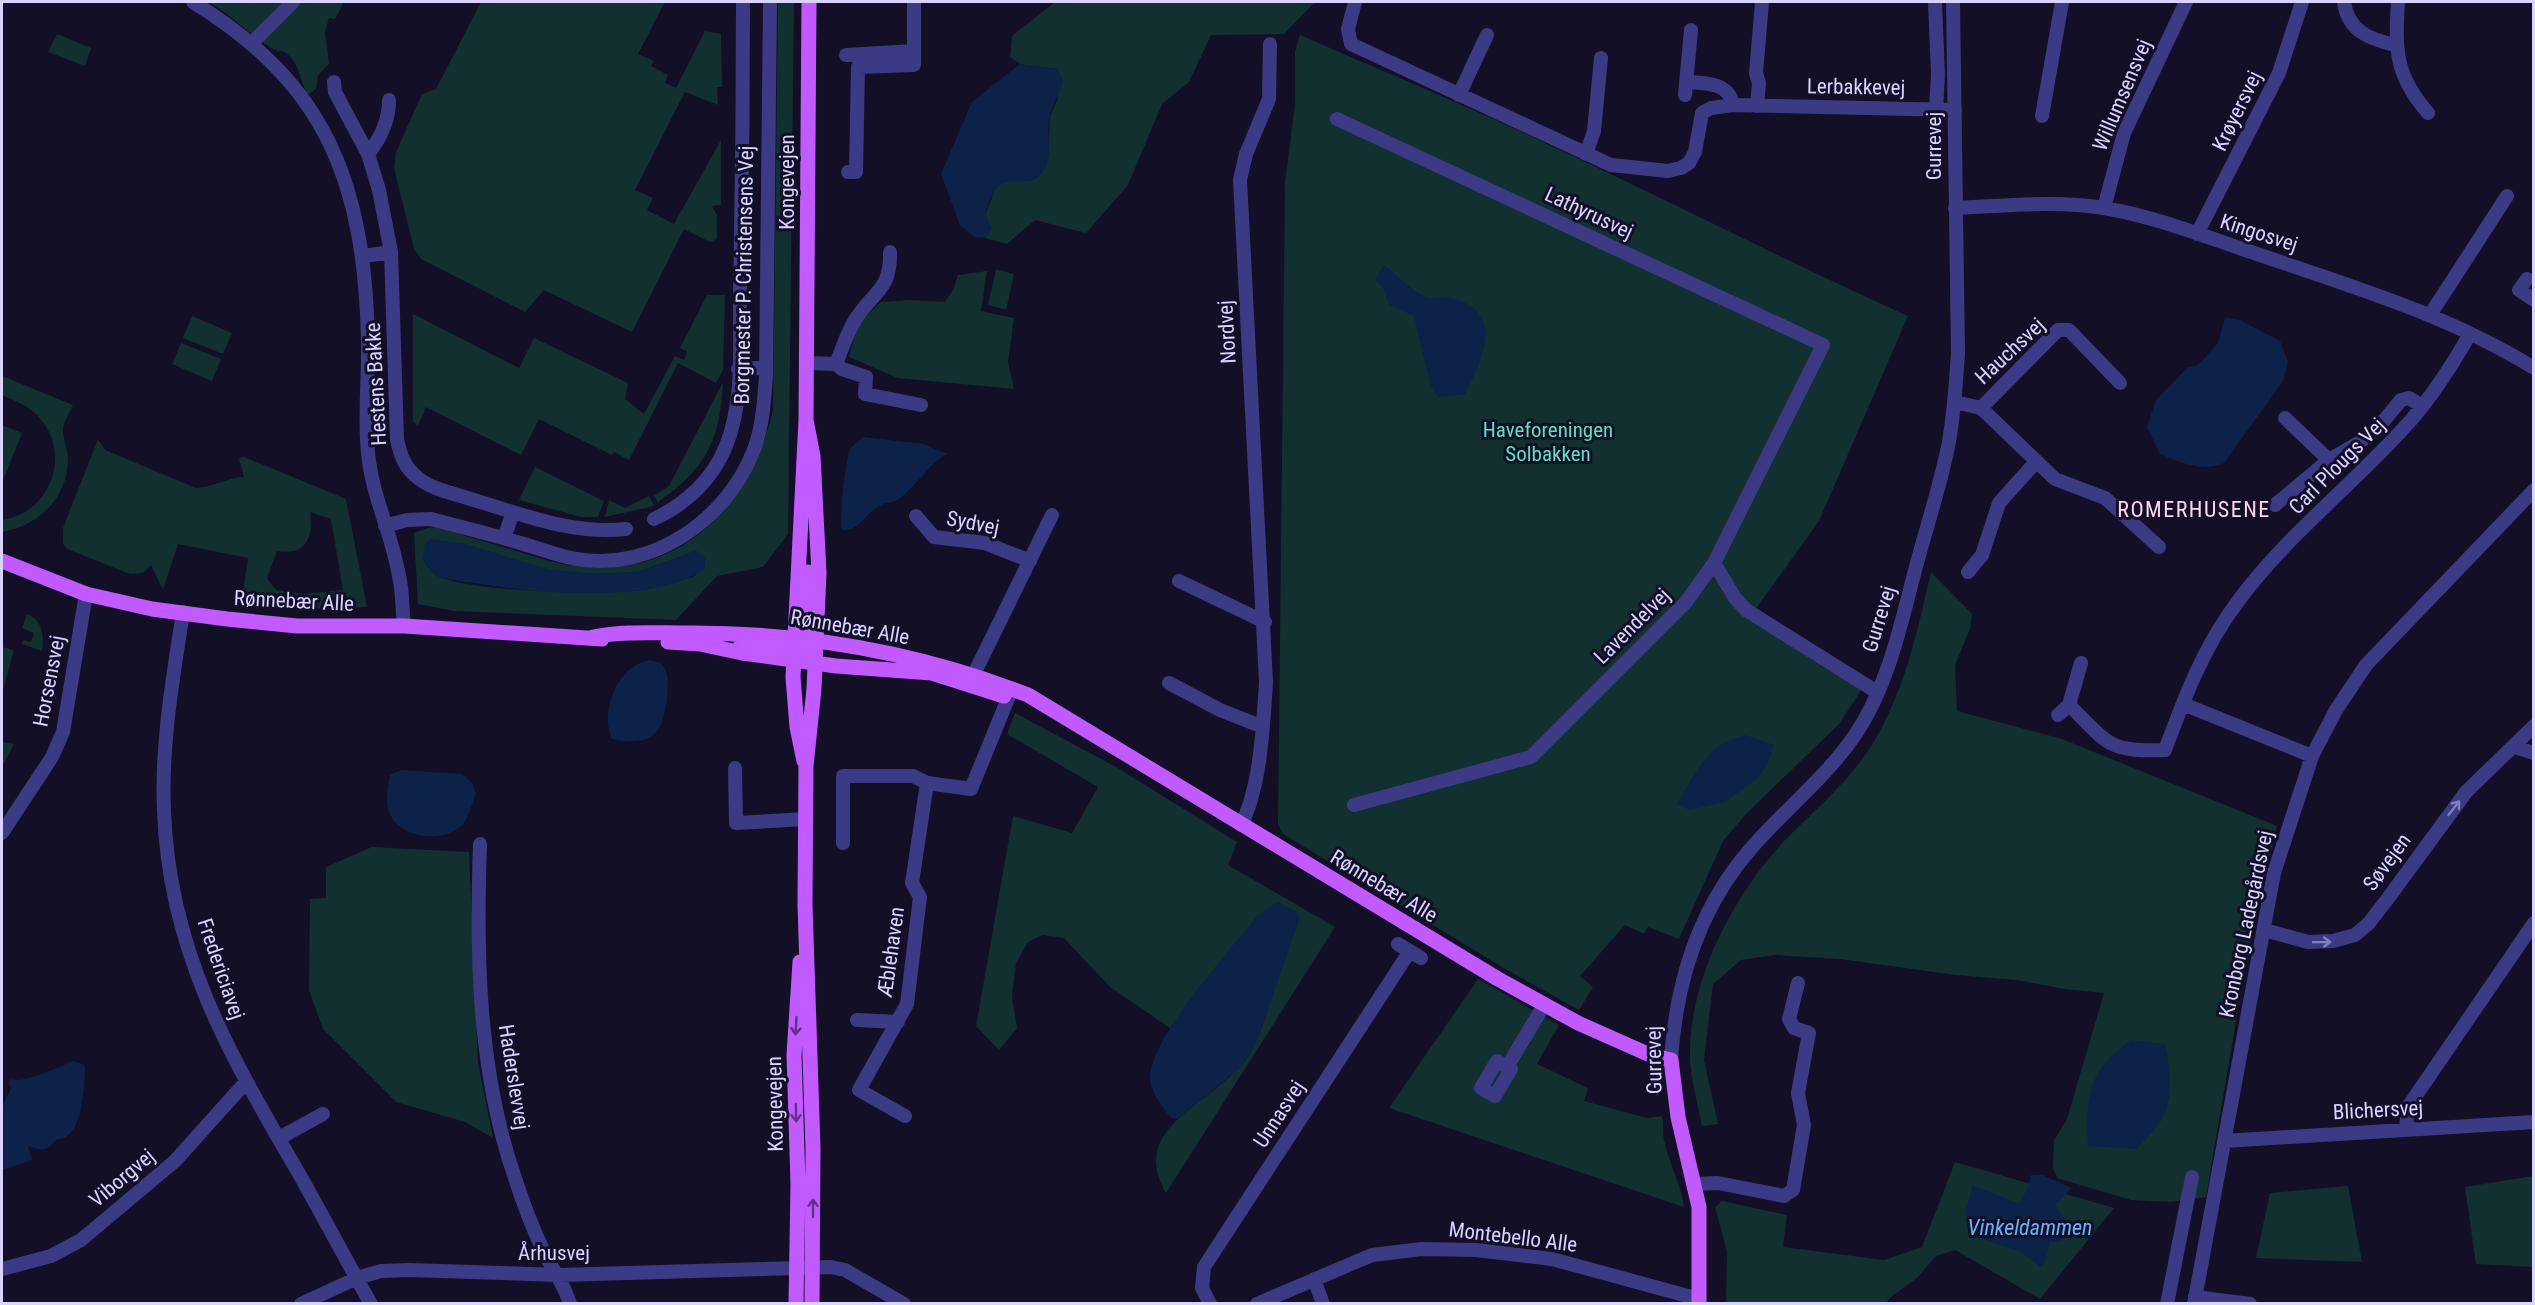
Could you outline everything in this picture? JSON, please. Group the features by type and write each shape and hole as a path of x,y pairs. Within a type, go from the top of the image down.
{"main road":[{"name":"Kongevejen","path":"809,2 806,420 803,457 805,905 813,1148 812,1304"},
{"name":"Kongevejen","path":"804,761 793,677 805,651 817,534 813,456 806,420"},
{"name":"Rønnebær Alle","path":"2,561 86,594 152,609 297,626 404,626 593,637 610,642 700,644 805,651 934,663 974,674 1011,693"},
{"name":"Rønnebær Alle","path":"593,637 619,632 746,633 805,651 932,673 1011,693 1028,695 1544,1005 1625,1044 1671,1060"},
{"name":"Kongevejen","path":"796,1304 798,1184 794,1055 805,905"},
{"name":"Gurrevej","path":"1671,1060 1678,1117 1695,1184 1701,1230 1699,1301"}],"street":[{"path":"194,2 252,43 280,71 305,101 326,135 343,170 364,256 368,340 368,451 375,492 400,578 404,626"},
{"path":"252,43 293,2"},
{"path":"654,519 684,501 698,489 719,461 732,428 738,369 743,2"},
{"name":"Borgmester P. Christensens Vej","path":"385,526 407,520 431,519 577,559 604,560 630,557 681,538 719,507 745,470 761,428 766,367 770,2"},
{"path":"848,172 856,172 858,67 914,65 914,2"},
{"name":"Lerbakkevej","path":"1356,2 1348,29 1351,44 1611,165 1668,171 1681,168 1689,163 1695,152 1702,113 1711,108 1733,105 1954,110"},
{"path":"1757,106 1759,83 1756,73 1762,2"},
{"name":"Gurrevej","path":"1935,2 1938,75 1936,109"},
{"name":"Gurrevej","path":"1671,1060 1679,991 1693,948 1715,899 1753,846 1813,784 1856,735 1877,692 1896,641 1947,448 1955,402 1958,352 1953,2"},
{"path":"2042,116 2062,2"},
{"name":"Willumsensvej","path":"2104,208 2124,133 2186,2"},
{"name":"Krøyersvej","path":"2197,234 2279,73 2302,2"},
{"path":"2344,2 2347,17 2355,28 2366,36 2395,45"},
{"path":"2398,2 2395,45 2401,73 2412,95 2428,113"},
{"path":"1691,30 1686,88 1714,84 1731,94 1733,105"},
{"path":"1459,95 1487,35"},
{"name":"Nordvej","path":"1241,825 1249,809 1263,727 1266,682 1265,622 1240,180 1246,154 1269,99 1270,44"},
{"path":"846,54 914,51"},
{"path":"1586,154 1594,131 1601,58"},
{"name":"Hestens Bakke","path":"334,82 335,92 368,154 380,190 391,252 397,439 404,463 427,484 513,512 577,529 605,531 626,529"},
{"path":"743,92 769,91"},
{"path":"368,154 377,143 389,114 388,100"},
{"name":"Lathyrusvej","path":"1337,119 1823,345"},
{"path":"2430,315 2508,196"},
{"name":"Kingosvej","path":"1955,208 2064,203 2153,218 2379,295 2430,315 2534,368"},
{"path":"364,256 391,252"},
{"path":"836,364 854,322 887,282 891,272 890,252"},
{"path":"2526,279 2519,290 2534,300"},
{"name":"Hauchsvej","path":"1981,408 2058,330 2068,330 2120,383"},
{"name":"Carl Plougs Vej","path":"2069,705 2106,741 2131,751 2165,750 2200,664 2236,604 2268,565 2403,429 2422,406 2470,334"},
{"name":"Lavendelvej","path":"1354,805 1531,757 1686,602 1714,563 1823,345"},
{"path":"806,363 836,364 842,369 866,377 865,394 921,405"},
{"path":"738,369 766,367"},
{"name":"Carl Plougs Vej","path":"2275,505 2329,460 2360,442 2381,424 2401,400 2409,398 2422,406"},
{"path":"1955,402 1981,408 2035,463 2055,479 2092,491 2105,498 2158,548"},
{"name":"Carl Plougs Vej","path":"2285,418 2329,460"},
{"path":"1968,572 1982,555 1999,503 2035,463"},
{"name":"Kronborg Ladegårdsvej","path":"2195,1300 2274,873 2312,756 2336,710 2366,665 2534,490"},
{"path":"504,538 513,512"},
{"path":"974,674 1053,515"},
{"name":"Sydvej","path":"916,516 934,537 985,543 1030,561"},
{"path":"1714,563 1735,598 1746,610 1877,692"},
{"path":"1179,581 1265,622"},
{"name":"Horsensvej","path":"2,832 52,758 63,732 86,594"},
{"name":"Fredericiavej","path":"183,612 169,708 163,772 168,859 189,951 208,1006 245,1083 279,1138 371,1304"},
{"path":"2058,715 2069,705 2082,663"},
{"path":"1169,683 1220,710 1263,727"},
{"path":"843,843 843,776 913,776 927,783 971,789 1011,693"},
{"path":"2183,704 2312,756"},
{"name":"Søvejen","path":"2265,930 2308,942 2333,941 2355,934 2369,922 2389,897 2466,792 2502,755 2515,747 2534,726"},
{"path":"2515,747 2534,753"},
{"path":"735,768 736,823 806,819"},
{"name":"Æblehaven","path":"905,1116 859,1090 907,1004 920,897 912,883 927,783"},
{"name":"Haderslevvej","path":"480,844 481,996 487,1061 502,1139 516,1181 570,1304"},
{"path":"2406,1129 2408,1107 2534,923"},
{"name":"Unnasvej","path":"1210,1304 1203,1288 1204,1267 1410,951"},
{"path":"1695,1184 1718,1183 1784,1196 1792,1190 1804,1125 1798,1093 1809,1033 1794,1028 1789,1019 1798,983"},
{"path":"1507,1067 1544,1005"},
{"name":"Æblehaven","path":"857,1020 898,1022"},
{"name":"Viborgvej","path":"2,1269 51,1256 81,1240 175,1161 245,1083"},
{"path":"279,1138 323,1114"},
{"name":"Blichersvej","path":"2224,1141 2534,1122"},
{"path":"2167,1304 2192,1177"},
{"name":"Montebello Alle","path":"1257,1304 1372,1255 1422,1249 1476,1250 1567,1263 1699,1301"},
{"path":"813,1267 842,1268 904,1304"},
{"name":"Århusvej","path":"301,1304 357,1278 381,1271 559,1275 813,1267"},
{"path":"1314,1279 1323,1304"},
{"path":"2195,1300 2250,1304"}],"green space":[{"path":"208,2 344,2 335,19 329,18 325,32 329,64 318,75 316,89 308,95 295,63 286,53 270,47"},
{"path":"481,2 665,2 638,54 654,61 651,66 668,75 665,83 676,88 705,31 721,34 722,87 717,87 718,105 685,92 635,190 653,198 647,210 674,224 721,140 721,205 712,206 717,215 717,239 710,242 684,229 632,332 544,290 525,312 421,259 414,249 394,168 396,152 422,94 436,89"},
{"path":"778,2 794,2 788,534 763,567 717,576 676,620 454,611 418,604 414,533 435,527 549,561 591,568 629,565 664,555 695,537 721,513 744,483 761,449 773,410","holes":["696,551 705,558 695,576 641,590 597,592 535,591 474,585 434,574 423,559 491,553 550,570 592,574 638,572"]},
{"path":"1055,2 1322,2 1313,4 1284,34 1211,35 1189,82 1162,104 1128,185 1086,233 1035,220 1007,244 985,238 991,229 985,215 996,187 1008,179 1032,180 1048,159 1050,116 1058,98 1057,69 1020,64 1010,57 1012,36"},
{"path":"57,34 91,48 85,66 48,52"},
{"name":"Haveforeningen Solbakken","path":"1300,35 1526,134 1908,316 1819,521 1755,610 1868,680 1839,724 1747,813 1723,841 1679,939 1648,927 1644,934 1625,925 1580,976 1593,987 1579,1010 1507,970 1283,834 1278,824 1285,183 1295,104 1295,52"},
{"path":"996,269 1014,274 1006,310 988,305"},
{"path":"987,271 981,311 1014,318 1008,362 1014,389 898,378 849,357 858,324 881,302 909,300 945,302 953,290 958,275"},
{"path":"707,295 725,295 723,370 716,383 678,363 629,460 614,452 612,455 539,419 521,455 426,407 418,426 413,421 413,314 519,368 534,338 628,383 625,399 644,414 675,356 684,360 687,351 680,348"},
{"path":"192,316 232,333 223,354 183,338"},
{"path":"181,343 221,359 212,381 172,364"},
{"path":"2,376 73,405 63,428 68,459 67,473 57,498 39,517 28,524 2,532 2,520 19,515 33,506 44,494 55,463 54,447 49,431 30,409 2,395"},
{"path":"723,382 718,420 708,451 688,477 658,502 654,496 669,486"},
{"path":"2,425 22,433 2,483"},
{"path":"98,439 105,450 196,488 244,477 239,458 244,457 346,499 367,607 281,610 241,605 248,558 178,544 163,590 151,565 143,573 130,574 67,549 63,543 63,528","holes":["310,512 331,519 343,590 305,594 276,590 267,578 277,551 295,551 306,544 309,538"]},
{"path":"535,467 604,501 598,517 581,517 519,500"},
{"path":"649,496 654,505 650,507 605,517 609,500 625,508"},
{"path":"1931,572 1972,614 1970,629 1955,665 1957,711 2062,739 2277,826 2246,963 2206,1197 2170,1202 2131,1200 2057,1178 2053,1168 2054,1140 2067,1119 2104,993 2064,989 2017,980 1956,975 1840,959 1775,955 1741,960 1713,984 1704,1060 1718,1124 1702,1126 1690,1059 1691,1029 1706,968 1734,909 1751,882 1790,835 1852,772 1882,727 1908,663"},
{"path":"27,614 39,624 43,640 42,651 22,644 23,640 31,642 34,633 22,628"},
{"path":"2,647 14,650 2,694"},
{"path":"1015,713 1116,767 1237,842 1228,865 1335,927 1166,1193 1157,1168 1159,1147 1169,1129 1243,1063 1255,1044 1266,1015 1271,996 1271,979 1259,914 1170,1028 1110,987 1064,938 1043,935 1028,942 1016,963 1012,997 1017,1028 999,1050 976,1026 1013,816 1072,833 1098,787 1007,734"},
{"path":"2,742 14,744 2,767"},
{"path":"372,847 469,852 478,1063 493,1138 465,1122 396,1102 323,1029 309,990 310,899 326,898 326,867"},
{"path":"1478,979 1559,1025 1537,1064 1588,1088 1584,1101 1647,1118 1662,1116 1664,1141 1684,1207 1389,1108"},
{"path":"1955,1162 2114,1208 2040,1299 1955,1250 1936,1256 1918,1277 1886,1303 1726,1304 1727,1252 1715,1207 1722,1201 1787,1215 1783,1247 1884,1260 1922,1247"},
{"path":"2533,1176 2533,1267 2476,1264 2465,1187"},
{"path":"2348,1186 2362,1262 2256,1258 2270,1193"}],"water":[{"path":"1020,64 1057,69 1063,80 1050,115 1048,161 1041,174 1034,179 1012,181 997,188 985,215 991,229 985,238 974,237 960,225 941,174 972,102"},
{"path":"1384,265 1423,296 1451,298 1468,305 1479,314 1485,325 1483,352 1465,394 1438,397 1431,387 1414,316 1389,305 1383,288 1375,280"},
{"path":"2225,317 2240,320 2280,341 2288,362 2283,381 2224,463 2200,467 2160,454 2147,427 2156,400 2187,368 2198,365 2218,343"},
{"path":"863,437 921,443 947,454 934,463 899,499 876,508 854,528 842,530 844,478 848,456 851,448"},
{"path":"431,539 466,544 550,570 592,574 638,572 696,551 705,557 705,569 683,580 656,588 625,592 528,590 454,580 434,574 423,559 425,544"},
{"path":"650,660 661,663 667,675 667,698 662,722 658,730 645,740 612,739 608,716 614,691 629,670 639,663"},
{"path":"1745,735 1774,745 1768,763 1759,777 1725,802 1689,810 1677,804 1697,770 1711,753 1731,740"},
{"path":"401,770 462,774 472,783 476,794 463,824 455,830 434,836 423,836 402,828 389,812 387,799 390,775"},
{"path":"1278,902 1297,912 1299,920 1255,1046 1240,1068 1178,1118 1171,1118 1151,1084 1153,1061 1177,1018 1194,994 1259,914"},
{"path":"2131,1040 2164,1044 2170,1080 2169,1098 2164,1115 2156,1128 2137,1149 2088,1146 2089,1098 2093,1085 2106,1062"},
{"path":"73,1061 85,1065 81,1110 72,1131 66,1137 57,1139 47,1148 28,1146 32,1160 2,1170 2,1107 11,1089 9,1082 12,1079 33,1077"},
{"name":"Vinkeldammen","path":"2031,1175 2042,1175 2072,1188 2055,1205 2067,1223 2062,1241 2050,1242 2045,1263 2041,1267 2021,1252 1980,1238 1965,1214 1973,1185 2019,1204 2028,1188"}],"district":[{"name":"ROMERHUSENE","path":"2194,509"}]}
